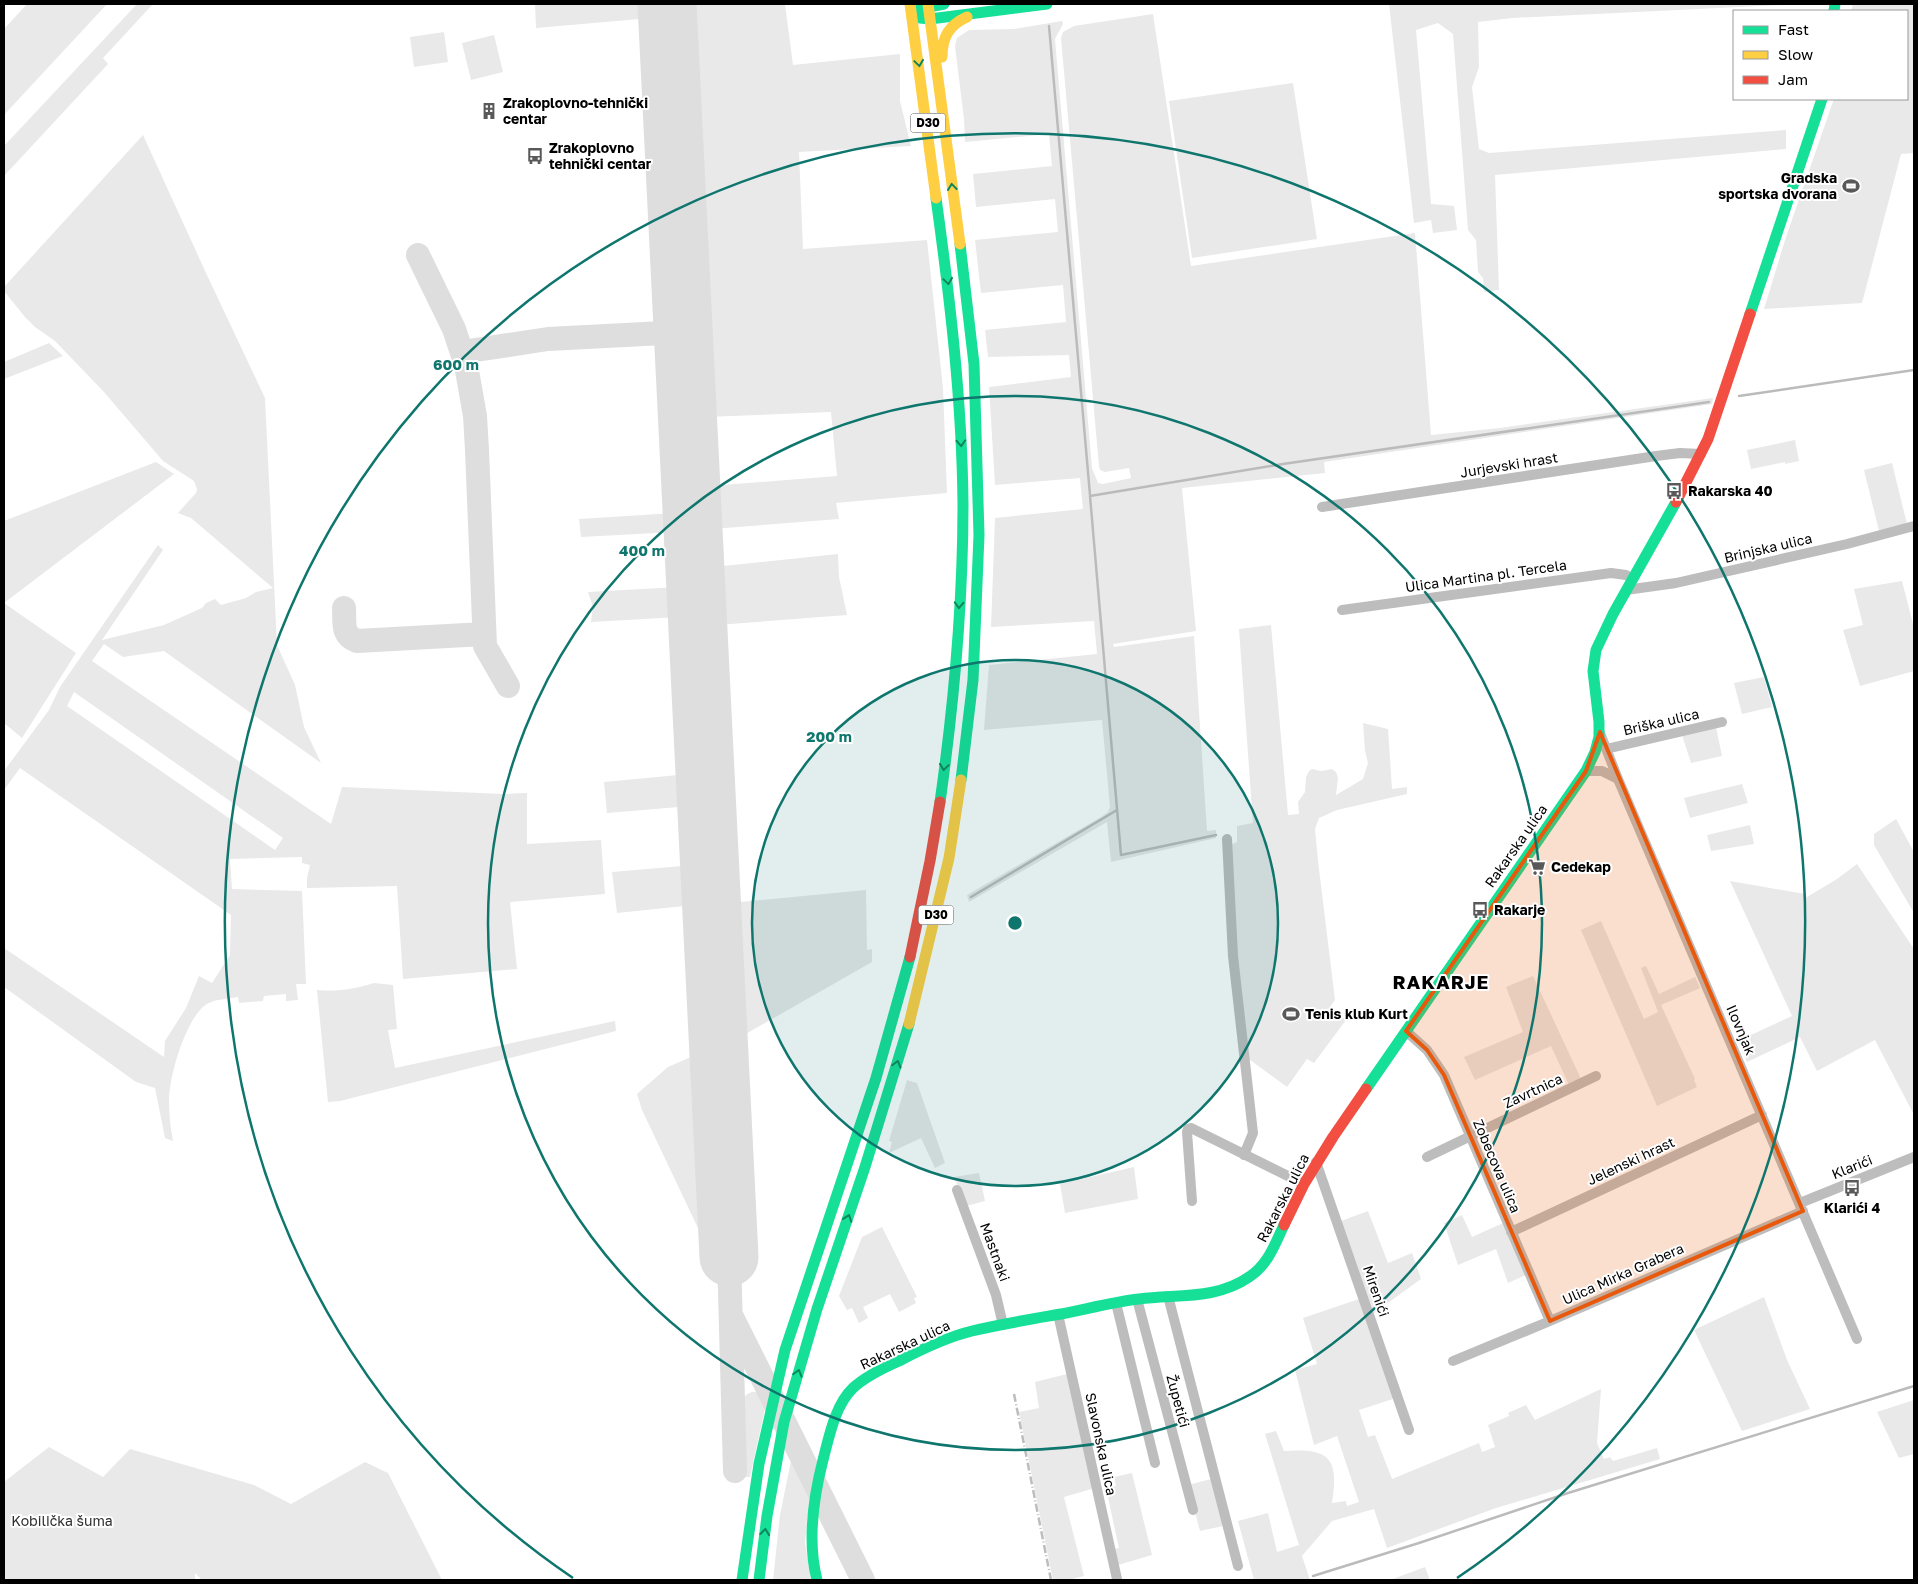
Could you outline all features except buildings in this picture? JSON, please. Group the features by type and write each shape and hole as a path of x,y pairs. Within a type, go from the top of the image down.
{"main road":[{"path":"911,9 944,4"},
{"path":"911,9 919,18 930,19 1047,4"},
{"name":"D30","path":"759,1580 770,1500 784,1422 817,1309 871,1149 915,1003 949,858 965,754 973,680 979,535 974,364 928,5"},
{"name":"D30","path":"742,1580 749,1515 757,1468 786,1345 860,1128 902,987 919,920 936,825 950,728 957,649 961,562 961,448 949,290 911,9"},
{"path":"938,78 943,66 942,41 946,30 953,24 975,13"},
{"name":"Rakarska ulica","path":"817,1580 812,1555 813,1522 818,1488 833,1426 844,1400 854,1387 863,1380 956,1336 1002,1325 1137,1299 1198,1296 1216,1292 1248,1278 1269,1257 1316,1162 1586,771 1596,750 1600,732 1592,676 1593,659 1626,590 1701,454 1714,421 1822,100"}],"street":[{"name":"Jurjevski hrast","path":"1322,507 1680,453 1701,454"},
{"name":"Brinjska ulica","path":"1626,590 1676,583 1847,544 1914,526"},
{"name":"Ulica Martina pl. Tercela","path":"1342,610 1612,573 1626,575 1633,579"},
{"name":"Briška ulica","path":"1606,749 1722,722"},
{"name":"Ilovnjak","path":"1600,732 1618,779 1857,1339"},
{"path":"1586,771 1602,771 1618,779"},
{"path":"1227,839 1233,956 1254,1133 1244,1155"},
{"name":"Zobecova ulica","path":"1406,1031 1427,1050 1440,1067 1550,1321"},
{"name":"Zavrtnica","path":"1426,1157 1596,1076"},
{"name":"Jelenski hrast","path":"1511,1232 1762,1115"},
{"path":"1192,1201 1188,1129 1191,1128 1304,1184"},
{"name":"Klarići","path":"1801,1207 1914,1157"},
{"name":"Mirenići","path":"1316,1162 1410,1430"},
{"name":"Mastnaki","path":"957,1190 994,1289 1002,1325"},
{"name":"Ulica Mirka Grabera","path":"1453,1361 1550,1321 1801,1207"},
{"path":"1168,1296 1238,1566"},
{"name":"Župetići","path":"1137,1299 1193,1510"},
{"path":"1116,1303 1155,1463"},
{"name":"Slavonska ulica","path":"1058,1314 1117,1579"}],"highlighted area":[{"path":"1600,732 1803,1211 1550,1321 1444,1075 1427,1050 1406,1031 1586,771"}],"green space":[{"path":"27,4 107,4 4,115 4,29"},
{"path":"137,4 153,4 103,58 108,64 4,176 4,146"},
{"path":"535,4 651,4 651,18 536,28"},
{"path":"687,4 785,4 793,65 900,54 900,101 911,146 799,152 803,249 927,240 943,388 947,493 836,503 839,519 712,529 710,486 837,476 831,412 706,417"},
{"path":"1389,4 1802,4 1512,18 1478,22 1479,67 1472,87 1479,149 1489,153 1786,130 1786,149 1495,175 1499,290 1484,292 1483,278 1478,272 1476,240 1468,230 1453,34 1438,23 1416,30 1431,204 1454,206 1457,230 1433,233 1431,220 1414,223"},
{"path":"1853,4 1914,4 1914,153 1901,154 1862,303 1764,309 1786,237 1834,100 1908,100 1908,10 1851,10"},
{"path":"1153,14 1191,266 1415,233 1431,435 1500,428 1713,398 1712,404 1324,462 1325,473 1182,488 1196,631 1113,644 1114,647 1194,636 1207,831 1216,830 1216,838 1111,862 1107,822 969,902 967,895 1101,817 1108,812 1110,807 1102,720 984,730 989,665 1097,654 1094,621 991,627 995,518 1083,509 1080,478 995,485 989,387 1071,377 1069,355 988,357 985,330 1066,322 1063,285 981,293 975,240 1058,232 1055,199 976,207 973,174 1052,166 1049,134 965,142 955,46 957,38 969,30 1014,29 1062,21 1063,24 1055,39 1092,468 1098,483 1103,484 1131,478 1129,468 1105,472 1100,470 1099,466 1061,38 1063,32 1074,26"},
{"path":"444,32 448,62 414,67 410,37"},
{"path":"494,35 503,72 471,80 462,43"},
{"path":"1293,83 1317,239 1192,258 1169,101"},
{"path":"143,135 265,398 277,645 295,685 304,727 321,763 164,651 123,657 104,644 92,661 331,824 342,787 503,794 527,793 527,844 601,840 605,894 510,902 517,969 403,979 397,886 307,888 310,865 302,863 302,857 230,859 232,889 302,891 306,984 296,984 298,1000 286,1001 286,994 264,996 263,1001 239,1003 238,997 211,1002 204,1006 197,1014 185,1036 172,1076 169,1104 173,1141 165,1138 155,1088 136,1082 4,987 4,948 164,1057 165,1041 186,1008 199,976 212,983 230,955 231,915 20,768 4,790 4,771 49,710 60,687 158,545 163,550 102,640 164,625 202,608 206,603 215,599 221,605 273,588 191,518 178,513 196,493 197,489 194,481 163,461 104,392 55,341 35,327 25,317 4,291 4,287","holes":["74,692 283,838 275,850 67,706"]},
{"path":"49,343 63,356 4,379 4,362"},
{"path":"1795,440 1799,461 1751,469 1747,450"},
{"path":"156,462 174,474 4,603 4,521"},
{"path":"1892,463 1907,524 1879,531 1864,470"},
{"path":"674,513 675,532 581,537 579,519"},
{"path":"838,554 839,577 847,615 717,625 713,567"},
{"path":"1902,581 1914,628 1914,671 1860,686 1843,630 1863,625 1854,589"},
{"path":"678,587 679,617 591,622 593,607 588,592"},
{"path":"4,603 76,653 22,738 4,723"},
{"path":"1271,625 1288,815 1299,814 1298,802 1305,792 1306,777 1312,769 1321,771 1332,769 1336,772 1338,778 1336,795 1363,779 1368,763 1363,723 1388,729 1392,789 1407,787 1407,794 1337,810 1319,818 1315,829 1335,1000 1330,1007 1346,1020 1314,1063 1307,1059 1287,1087 1246,1057 1237,955 1231,845 1237,842 1237,826 1253,823 1239,629"},
{"path":"1764,677 1772,707 1742,714 1734,683"},
{"path":"1716,727 1722,756 1691,763 1682,735"},
{"path":"689,774 691,806 607,813 604,782"},
{"path":"1742,784 1748,803 1690,818 1684,798"},
{"path":"1896,819 1914,852 1914,913 1874,845 1874,834"},
{"path":"1750,825 1754,844 1711,851 1707,835"},
{"path":"1857,864 1914,949 1913,1113 1875,1040 1817,1071 1800,1037 1747,1062 1738,1041 1792,1016 1730,881 1805,894 1807,897 1837,879"},
{"path":"694,865 694,905 617,913 612,872"},
{"path":"866,890 867,950 872,949 872,962 737,1039 730,903"},
{"path":"1601,921 1644,1019 1658,1012 1641,968 1646,966 1659,994 1695,977 1700,988 1661,1005 1697,1087 1657,1106 1581,930"},
{"path":"1533,976 1581,1079 1569,1085 1551,1046 1475,1080 1464,1057 1523,1032 1506,987"},
{"path":"374,983 393,985 397,1029 388,1030 395,1068 615,1021 616,1031 340,1101 328,1102 317,990 346,990"},
{"path":"700,1053 709,1246 707,1247 642,1110 637,1094 668,1067"},
{"path":"907,1080 917,1083 945,1163 935,1168 921,1138 889,1153 892,1142 889,1141"},
{"path":"1134,1167 1138,1199 1065,1213 1060,1184"},
{"path":"979,1173 985,1201 966,1206 954,1177"},
{"path":"1368,1211 1388,1263 1412,1253 1421,1279 1374,1313 1341,1221"},
{"path":"1462,1215 1472,1237 1503,1223 1526,1275 1508,1283 1496,1249 1458,1265 1444,1223"},
{"path":"882,1227 917,1297 914,1298 916,1303 899,1312 890,1294 863,1307 868,1318 859,1323 852,1308 847,1310 839,1296 862,1237"},
{"path":"1764,1297 1787,1360 1810,1409 1742,1431 1694,1330"},
{"path":"1362,1298 1396,1398 1359,1410 1368,1437 1375,1435 1392,1479 1479,1443 1482,1452 1495,1447 1488,1425 1509,1416 1508,1413 1526,1405 1535,1420 1601,1389 1597,1443 1604,1459 1610,1457 1613,1461 1657,1448 1660,1459 1496,1508 1387,1548 1374,1509 1332,1521 1302,1556 1310,1580 1254,1580 1238,1521 1268,1513 1277,1552 1299,1545 1265,1434 1276,1431 1284,1451 1312,1452 1321,1454 1328,1459 1334,1475 1332,1503 1346,1501 1347,1506 1359,1502 1337,1436 1314,1445 1295,1370 1317,1364 1303,1318"},
{"path":"1067,1374 1095,1488 1064,1497 1084,1576 1068,1580 1053,1580 1019,1412 1039,1408 1035,1382"},
{"path":"752,1392 761,1394 767,1400 750,1477 741,1477 743,1399"},
{"path":"1914,1400 1914,1454 1899,1458 1877,1412"},
{"name":"Kobilička šuma","path":"49,1447 103,1477 130,1449 254,1485 291,1504 365,1462 388,1473 442,1580 202,1580 195,1573 195,1580 4,1580 4,1482"},
{"path":"793,1451 812,1491 805,1543 811,1580 773,1580 780,1515"},
{"path":"1132,1473 1152,1555 1118,1565 1114,1549 1119,1548 1106,1488 1116,1486 1114,1477"},
{"path":"1211,1479 1223,1526 1200,1531 1188,1485"},
{"path":"1425,1567 1430,1580 1390,1580"}],"waterway":[{"path":"1049,26 1090,495"},
{"path":"1739,396 1914,370"},
{"path":"1216,835 1121,855 1090,496 1283,464 1709,402"},
{"path":"971,897 1117,810"},
{"path":"1313,1576 1568,1493 1914,1386"}],"taxiway":[{"path":"418,255 454,329 466,365 475,416 485,646 508,686"},
{"path":"462,352 548,339 683,332"},
{"path":"344,608 346,632 357,641 484,634"},
{"path":"729,1257 735,1471"},
{"path":"731,1315 863,1580"}],"runway":[{"path":"667,4 729,1257"}],"railway":[{"path":"1014,1394 1051,1580"}],"traffic: fast":[{"path":"919,9 944,4"},
{"path":"920,18 930,19 1047,4"},
{"path":"1834,10 1835,4"},
{"path":"1750,314 1822,100"},
{"path":"936,198 954,350 963,504 957,653 950,728 940,802"},
{"path":"960,244 974,364 979,535 973,680 961,780"},
{"path":"1366,1089 1586,771 1595,752 1599,737 1593,671 1596,650 1613,614 1676,502"},
{"path":"742,1580 759,1464 785,1350 876,1078 910,957"},
{"path":"759,1580 767,1516 784,1422 817,1309 865,1167 909,1024"},
{"path":"817,1580 812,1550 812,1520 819,1475 837,1412 847,1395 858,1384 881,1369 926,1348 972,1331 1120,1302 1196,1295 1223,1289 1236,1284 1256,1272 1270,1254 1284,1225"}],"traffic: slow":[{"path":"910,4 936,198"},
{"path":"928,4 960,244"},
{"path":"942,57 943,43 948,32 967,17"},
{"path":"909,1024 949,858 961,780"}],"traffic: jam":[{"path":"1676,502 1708,439 1750,314"},
{"path":"910,957 940,802"},
{"path":"1284,1225 1304,1184 1366,1089"}],"place":[{"name":"Zrakoplovno-tehnički centar","path":"489,111"},
{"name":"Zrakoplovno tehnički centar","path":"535,156"},
{"name":"Gradska sportska dvorana","path":"1851,186"},
{"name":"Rakarska 40","path":"1674,491"},
{"name":"Cedekap","path":"1537,867"},
{"name":"Rakarje","path":"1480,910"},
{"name":"Tenis klub Kurt","path":"1291,1014"},
{"name":"Klarići 4","path":"1852,1188"}],"district":[{"name":"RAKARJE","path":"1441,982"}]}
